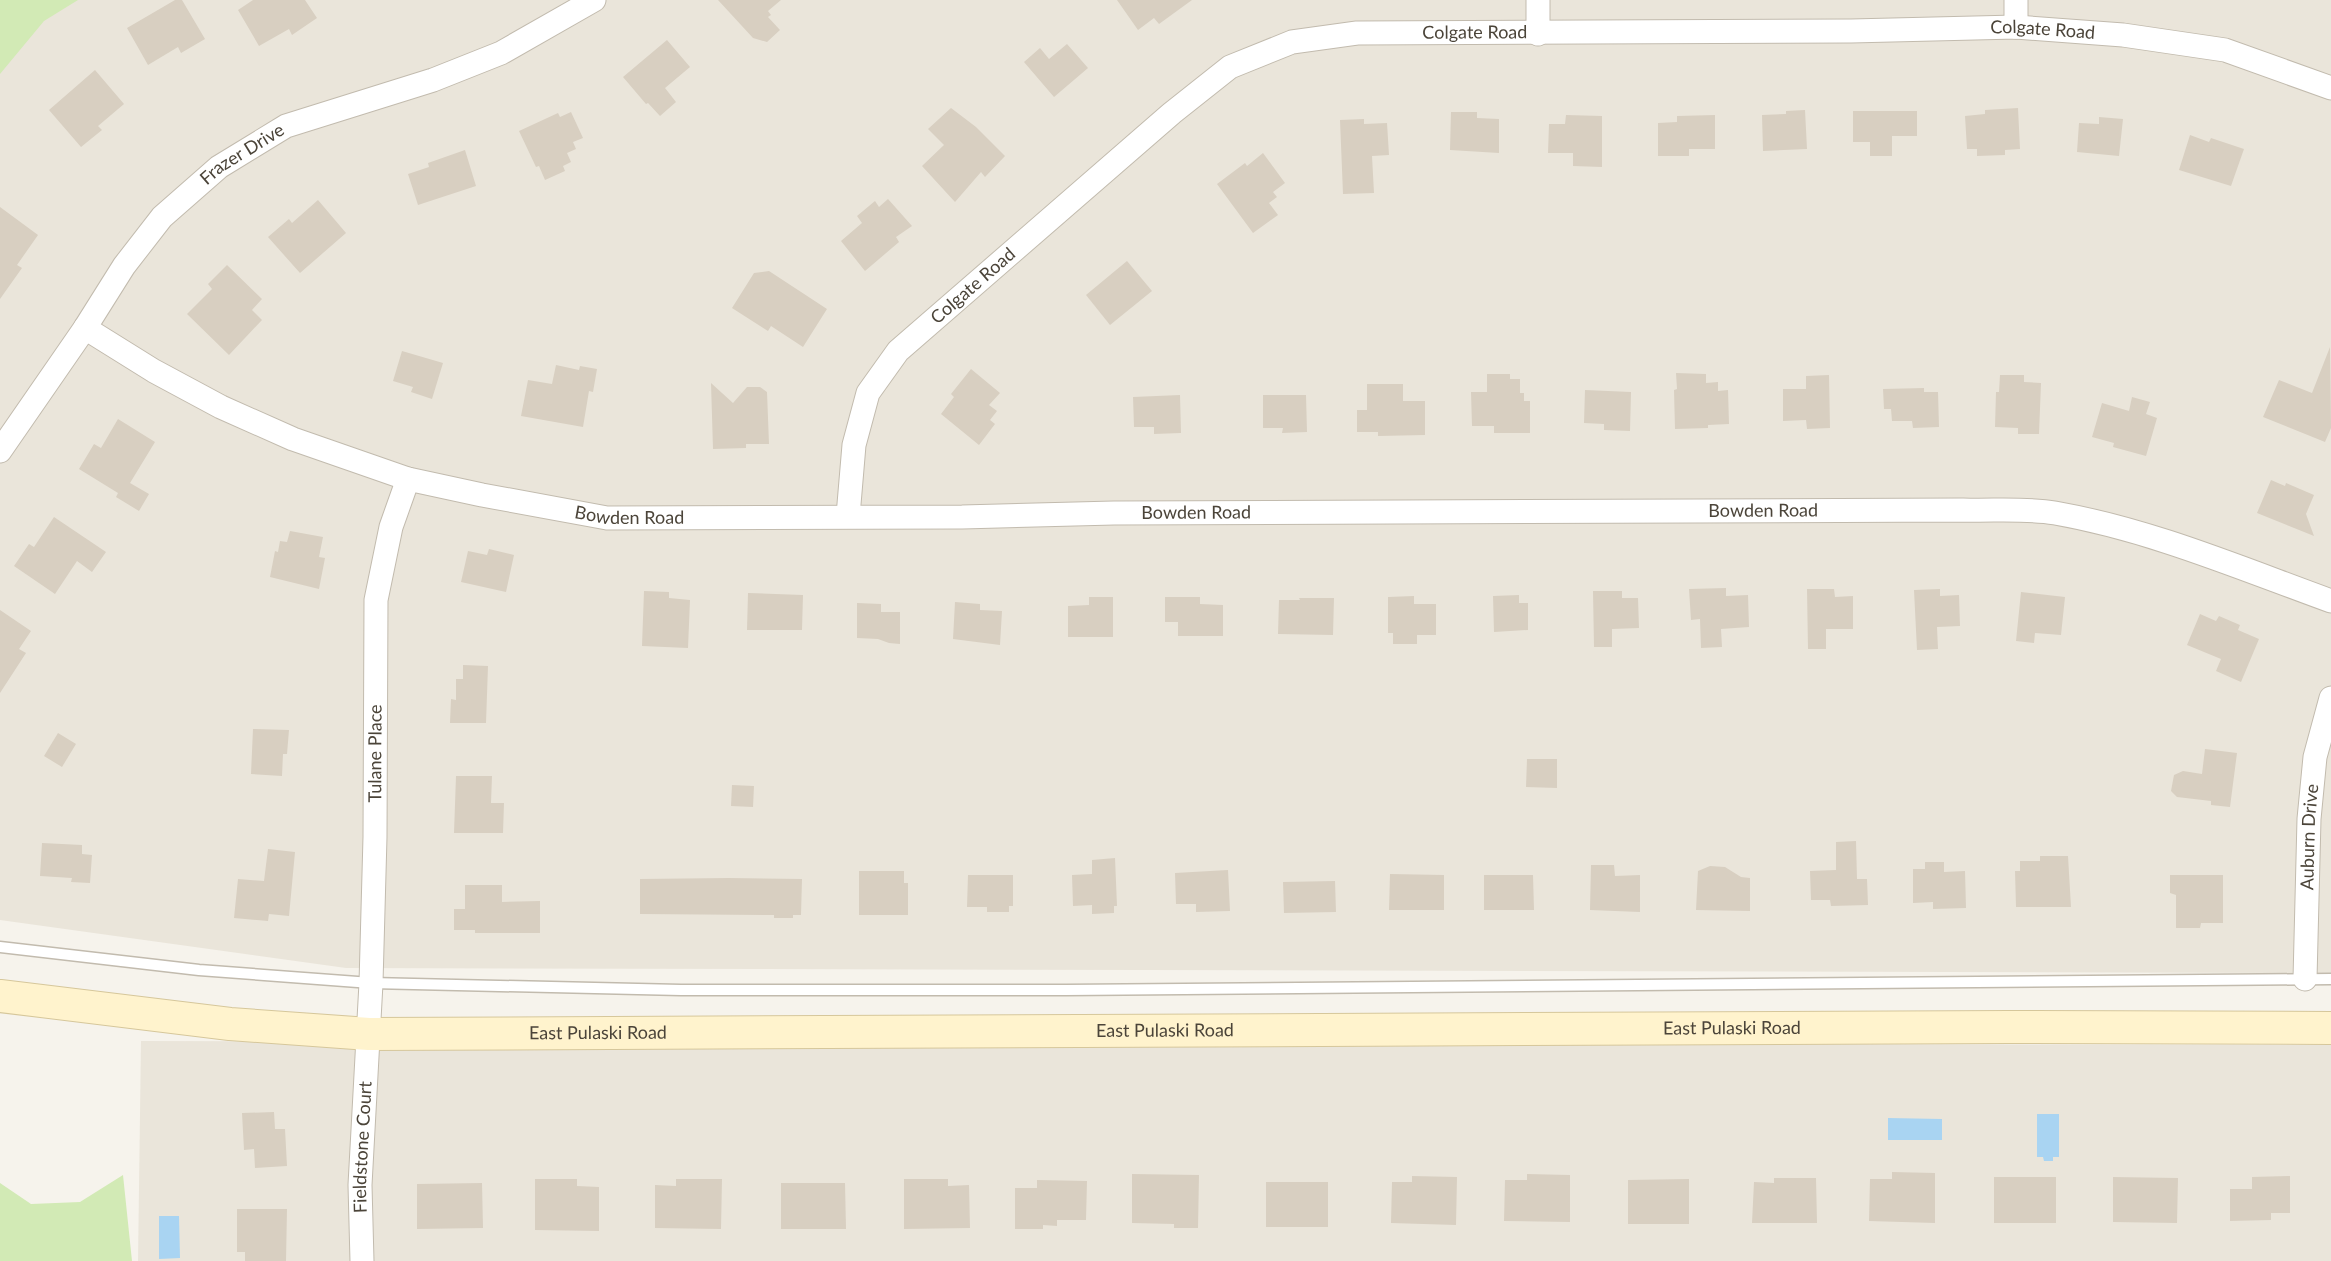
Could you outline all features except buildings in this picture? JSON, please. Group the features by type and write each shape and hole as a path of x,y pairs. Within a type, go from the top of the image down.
{"main road":[{"name":"East Pulaski Road","path":"0,996 230,1024 369,1034 2331,1027"}],"street":[{"name":"Frazer Drive","path":"0,451 85,328 124,266 162,217 219,167 286,125 433,80 501,53 594,0"},
{"path":"1538,0 1538,34"},
{"path":"2016,0 2016,27"},
{"name":"Colgate Road","path":"848,516 854,445 868,393 898,351 1172,113 1230,67 1292,42 1357,33 1538,34 2016,27 2123,35 2225,50 2331,88"},
{"name":"Bowden Road","path":"85,328 154,371 221,407 293,439 408,479 607,518 1768,511 2052,512 2121,527 2188,548 2331,601"},
{"name":"Tulane Place","path":"369,1034 372,983 376,600 391,527 408,479"},
{"name":"Auburn Drive","path":"2305,979 2309,819 2315,758 2331,698"},
{"name":"Fieldstone Court","path":"362,1261 360,1185 369,1034"}],"lane":[{"path":"0,947 199,970 372,983 736,990 2331,979"}],"shaded area":[{"path":"0,0 2331,0 2331,973 346,968 0,920"},
{"path":"141,1041 2331,1045 2331,1261 138,1261"}],"green space":[{"path":"0,0 78,0 44,21 0,74"},
{"path":"123,1175 132,1261 0,1261 0,1183 31,1204 80,1202"}],"water":[{"path":"2037,1114 2059,1114 2059,1157 2053,1157 2053,1161 2044,1161 2043,1157 2037,1157"},
{"path":"1888,1118 1942,1119 1942,1140 1888,1140"},
{"path":"159,1216 179,1216 180,1258 159,1259"}]}
